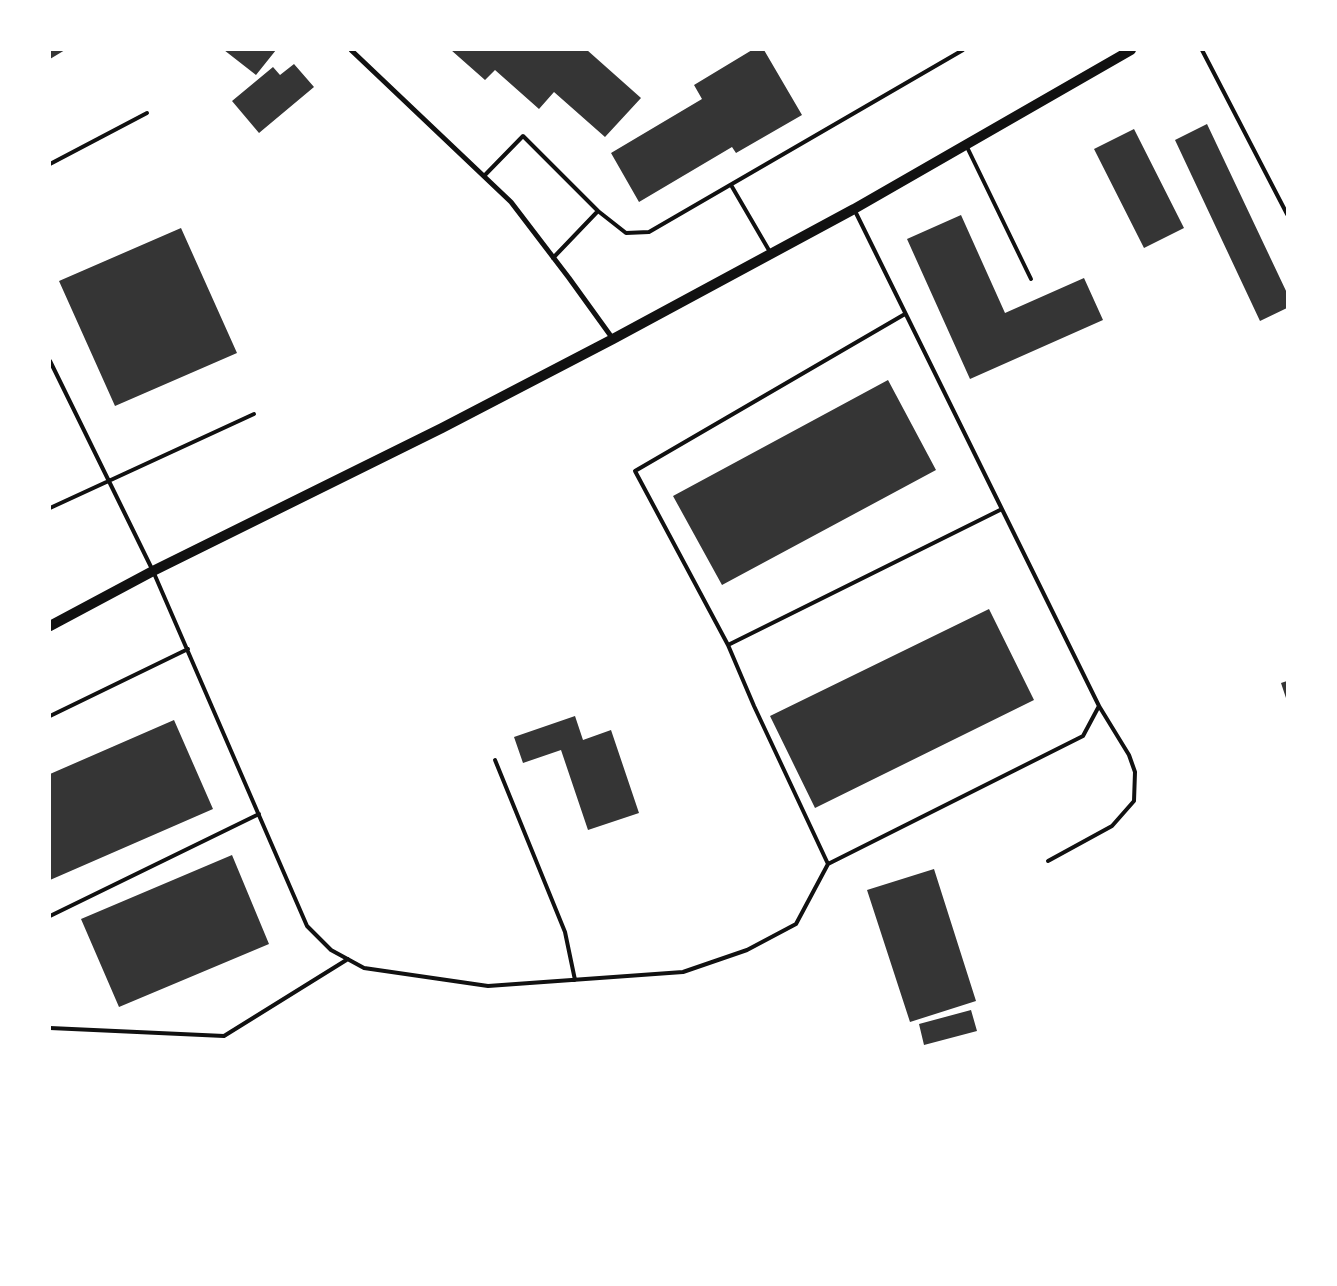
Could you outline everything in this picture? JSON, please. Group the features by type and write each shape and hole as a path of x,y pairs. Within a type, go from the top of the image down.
{"main road":[{"path":"50,626 153,571 442,428 613,339 854,209 1131,50"}],"street":[{"path":"351,50 511,202 613,339"}],"lane":[{"path":"484,176 523,136 598,211 626,233 649,232 963,50"},
{"path":"1202,50 1287,214"},
{"path":"50,164 147,114"},
{"path":"966,145 1031,279"},
{"path":"731,185 771,253"},
{"path":"854,209 1099,706 1129,755 1135,772 1134,801 1112,826 1048,862"},
{"path":"553,258 598,211"},
{"path":"828,864 754,706 728,645 635,471 905,314"},
{"path":"50,361 153,571 307,926 331,950 364,968 488,986 683,972 747,950 796,924 828,864 1083,736 1099,706"},
{"path":"50,508 254,414"},
{"path":"728,645 1002,509"},
{"path":"50,716 188,649"},
{"path":"495,760 565,932 575,980"},
{"path":"50,916 259,814"},
{"path":"50,1028 224,1036 348,959"}],"building":[{"path":"50,50 65,50 50,59"},
{"path":"224,50 276,50 256,75"},
{"path":"451,50 587,50 641,98 605,137 554,92 539,109 495,70 485,80"},
{"path":"752,50 764,50 802,115 736,153 732,147 639,202 611,153 702,99 694,85"},
{"path":"294,64 314,87 259,133 232,101 273,67 280,75"},
{"path":"1207,124 1287,293 1287,308 1260,321 1175,140"},
{"path":"1134,129 1184,228 1144,248 1094,149"},
{"path":"961,215 1005,313 1084,278 1103,320 970,379 907,239"},
{"path":"181,228 237,353 115,406 59,281"},
{"path":"888,380 936,470 722,585 673,496"},
{"path":"989,609 1034,700 815,808 770,716"},
{"path":"1287,681 1287,701 1281,683"},
{"path":"575,716 583,740 611,730 639,813 588,830 561,750 523,763 514,737"},
{"path":"174,720 213,809 50,880 50,774"},
{"path":"232,855 269,944 119,1007 81,919"},
{"path":"934,869 976,1001 910,1022 867,890"},
{"path":"971,1010 977,1031 924,1045 919,1024"}]}
